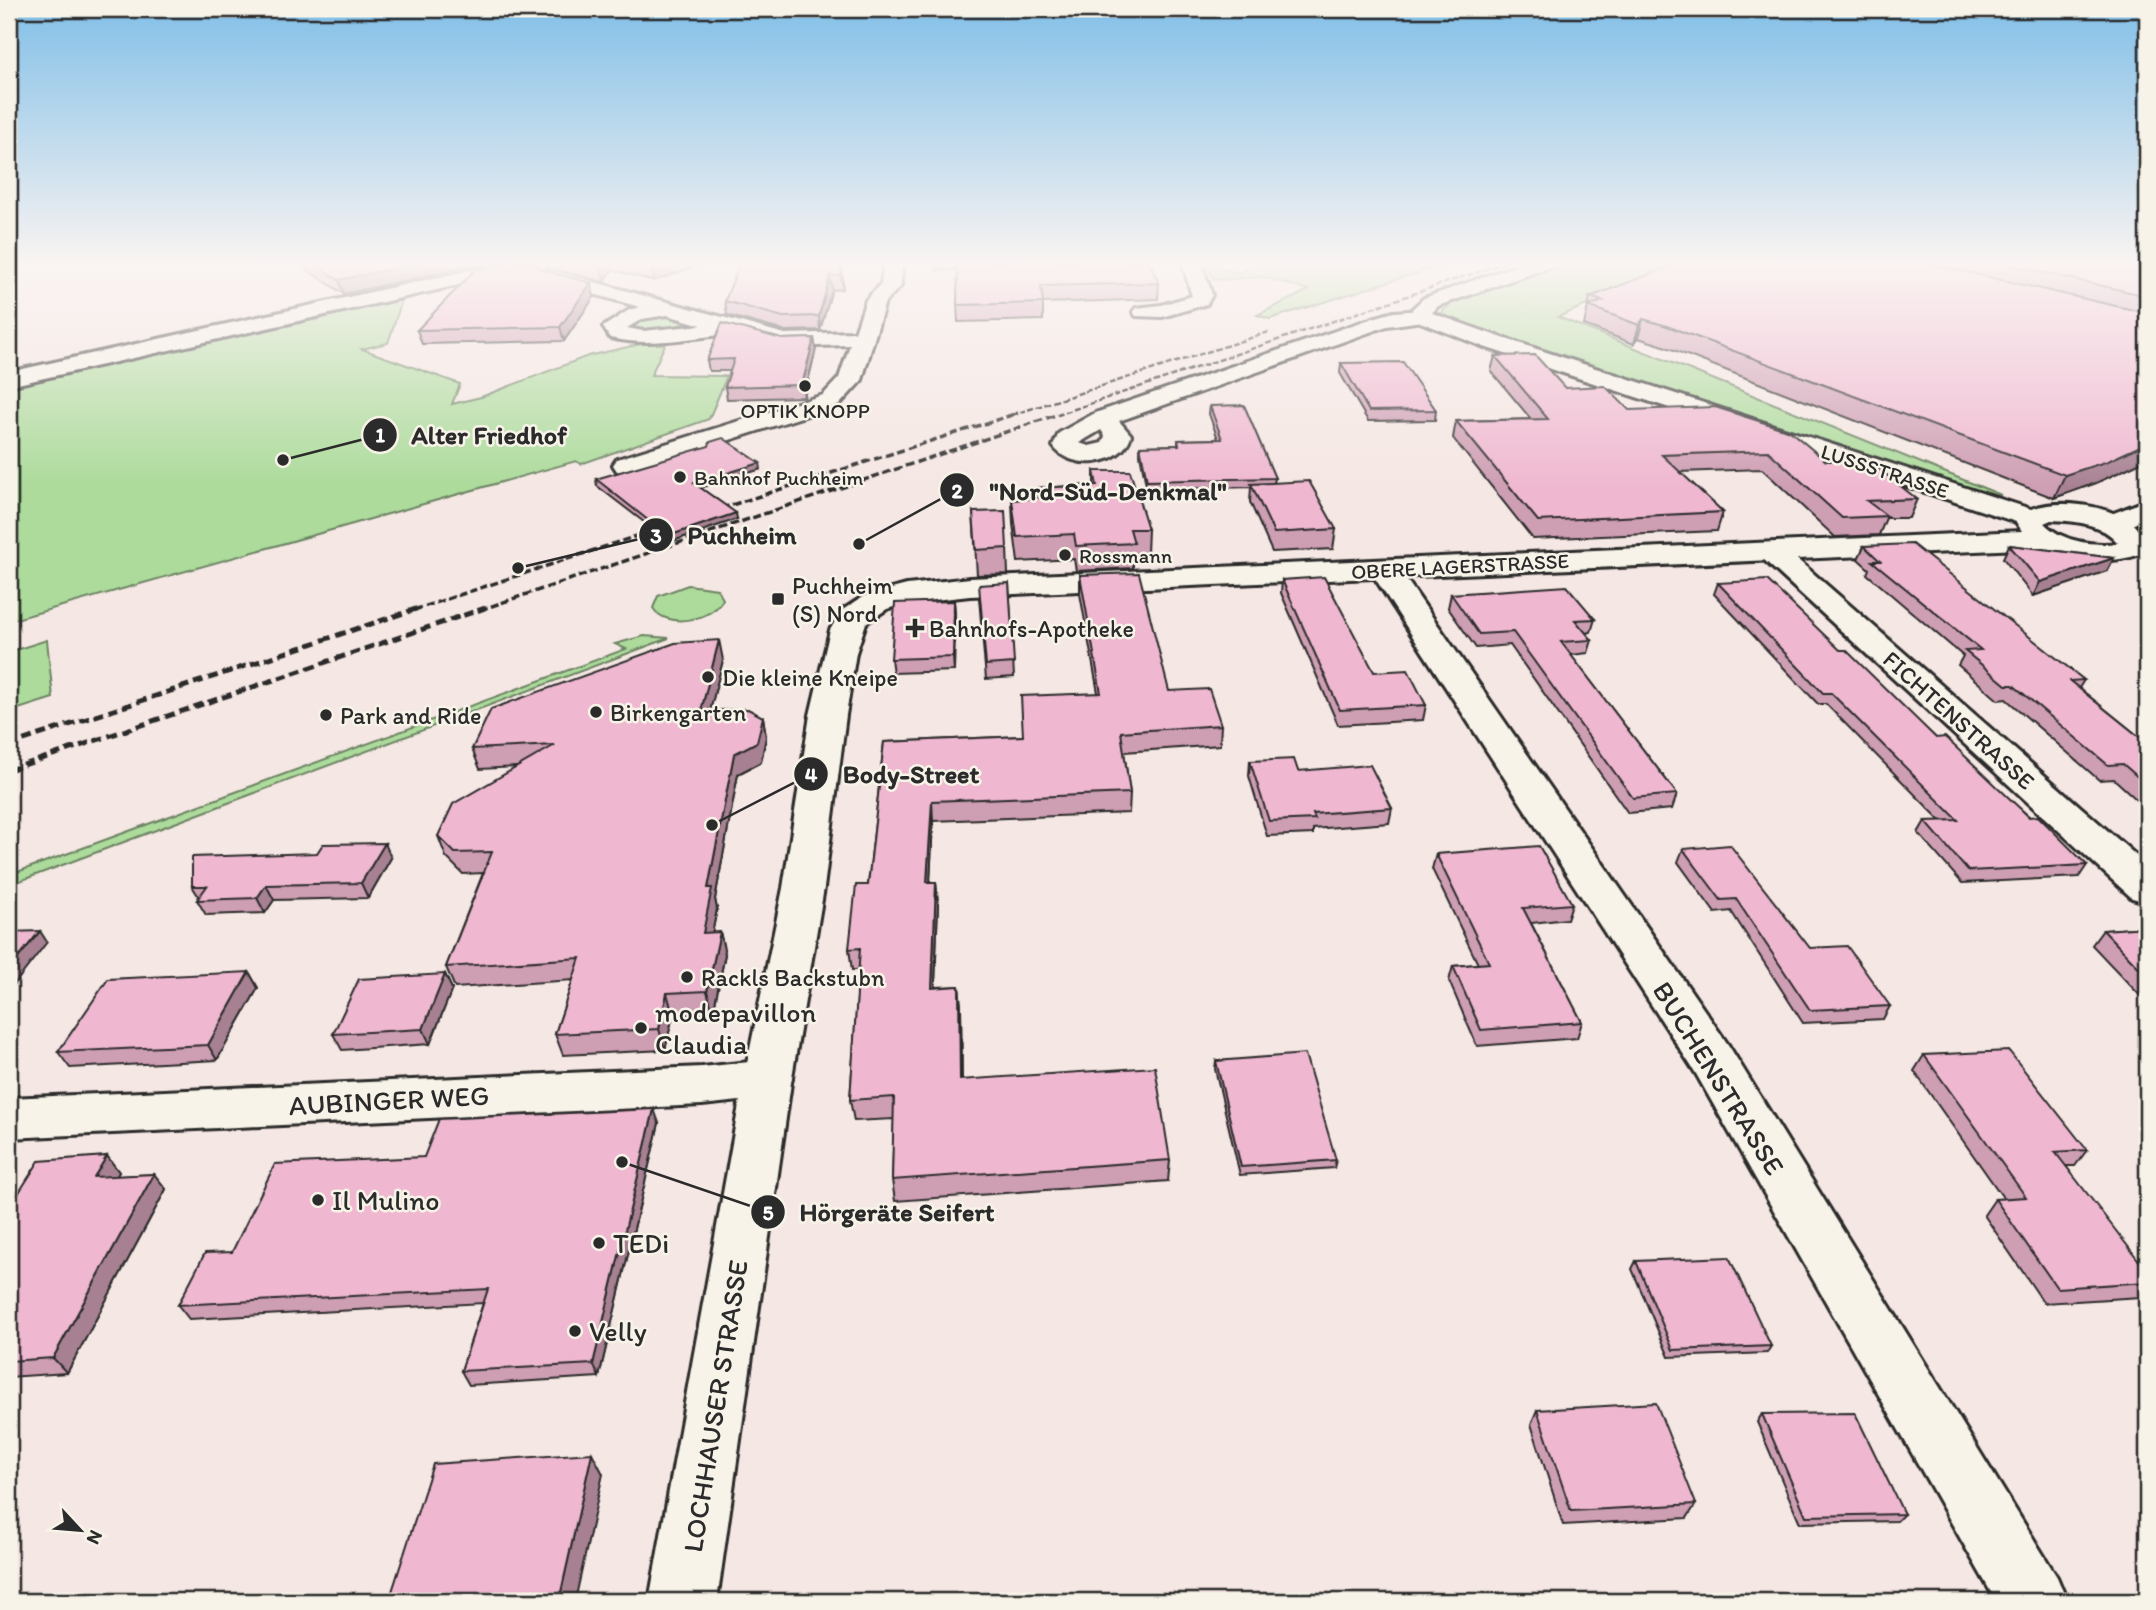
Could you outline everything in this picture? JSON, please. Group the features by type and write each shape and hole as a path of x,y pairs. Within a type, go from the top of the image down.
{"street":[{"path":"9,379 202,337"},
{"path":"626,465 831,400 850,380 863,338 784,341 769,337"},
{"path":"1104,418 1336,337"},
{"name":"LUSSSTRASSE","path":"1479,337 2039,528"},
{"path":"2111,524 2147,508"},
{"name":"OBERE LAGERSTRASSE","path":"2039,528 2048,512 2062,512 2111,524"},
{"path":"2111,524 2123,530 2133,543 2131,548 2112,553"},
{"name":"OBERE LAGERSTRASSE","path":"874,604 897,595 970,586 1772,552 2039,528 2079,550 2112,553 2147,571"},
{"name":"FICHTENSTRASSE","path":"1772,552 2147,888"},
{"name":"BUCHENSTRASSE","path":"1384,569 1712,1059 2033,1601"},
{"name":"LOCHHAUSER STRASSE","path":"683,1601 768,1079 807,871 818,779 842,645 851,618 874,604"},
{"name":"AUBINGER WEG","path":"9,1118 702,1086 768,1079"}],"green space":[{"path":"234,337 390,337 388,343 362,349 460,384 452,404 481,397 588,356 668,338 651,375 727,376 709,419 581,464 576,461 9,621 9,387"},
{"path":"1499,337 1608,337 2001,495 1992,496"},
{"path":"688,585 717,589 723,599 710,612 690,620 668,619 653,608 658,596"},
{"path":"644,636 669,638 9,885 9,875 626,649 615,644"},
{"path":"47,640 53,698 9,712 9,652"}],"building":[{"path":"716,337 814,338 802,385 725,387 734,359 707,360"},
{"path":"1697,337 2147,337 2147,443 2108,461 2065,475"},
{"path":"1535,355 1565,388 1605,386 1629,410 1715,407 1790,431 1826,461 1868,460 1917,499 1867,501 1887,516 1842,518 1768,451 1662,455 1723,512 1538,521 1456,421 1548,419 1495,356"},
{"path":"1403,362 1436,410 1369,411 1341,363"},
{"path":"1244,405 1275,478 1147,481 1140,446 1179,445 1178,440 1222,439 1210,406"},
{"path":"723,438 760,463 694,483 736,513 668,536 596,479 709,446 710,442"},
{"path":"1094,471 1130,471 1148,529 1130,529 1134,543 1076,546 1074,534 1017,537 1012,500 1038,498 1036,488 1097,485"},
{"path":"1309,481 1336,529 1274,533 1251,484"},
{"path":"1005,511 1007,548 976,550 973,512"},
{"path":"1912,544 2084,680 2070,681 2147,743 2147,785 2123,764 2108,765 2013,685 2006,685 1965,651 1981,650 1872,561 1880,561 1864,546"},
{"path":"2009,545 2114,558 2040,582"},
{"path":"1139,573 1169,691 1209,689 1221,725 1121,732 1130,793 932,801 927,882 936,882 932,988 959,986 960,1080 1155,1067 1170,1160 892,1180 894,1097 850,1100 860,948 849,949 856,885 868,885 884,742 1023,736 1021,696 1101,693 1080,575"},
{"path":"1324,577 1374,672 1408,670 1426,705 1340,710 1282,580"},
{"path":"1767,580 1840,650 1846,650 1936,738 1945,737 2029,817 2038,816 2087,865 1968,871 1925,821 1958,820 1831,693 1823,693 1718,583"},
{"path":"1009,583 1014,663 986,665 979,585"},
{"path":"1567,586 1595,619 1575,620 1592,640 1561,642 1677,794 1633,798 1513,632 1479,634 1451,594"},
{"path":"954,601 953,657 891,659 895,603"},
{"path":"719,640 701,711 748,709 763,717 757,742 734,754 708,888 712,888 703,933 720,932 707,991 667,993 659,1029 555,1034 580,958 446,967 492,852 455,853 438,836 453,804 555,745 472,749 491,709 675,643"},
{"path":"1294,759 1298,771 1370,765 1392,808 1313,814 1315,819 1269,821 1250,761"},
{"path":"385,843 361,883 266,885 257,898 197,900 207,886 192,886 192,857 317,853 323,844"},
{"path":"1730,845 1810,948 1847,946 1890,1006 1810,1010 1736,899 1721,900 1683,849"},
{"path":"1539,846 1572,904 1523,908 1582,1022 1481,1030 1453,966 1489,963 1436,854"},
{"path":"2147,927 2147,976 2103,930"},
{"path":"40,931 9,969 9,932"},
{"path":"249,972 208,1045 58,1052 108,979"},
{"path":"445,974 423,1029 333,1034 359,979"},
{"path":"2009,1051 2087,1150 2055,1152 2147,1271 2147,1282 2057,1288 1995,1199 2026,1197 1924,1055"},
{"path":"1305,1054 1336,1160 1241,1167 1216,1061"},
{"path":"654,1109 593,1364 461,1371 488,1289 178,1305 205,1253 232,1252 275,1164 424,1157 439,1119"},
{"path":"107,1156 94,1177 154,1174 53,1358 9,1361 9,1208 39,1161"},
{"path":"1729,1257 1771,1346 1673,1350 1636,1261"},
{"path":"1656,1403 1696,1504 1571,1511 1537,1410"},
{"path":"1855,1413 1904,1514 1806,1516 1762,1414"},
{"path":"592,1453 559,1601 389,1601 433,1464"},
{"path":"990,1595 990,1601 873,1601"}],"railway":[{"path":"1012,415 1253,337"},
{"path":"1057,415 1286,337"},
{"path":"710,512 1018,413"},
{"path":"480,610 1062,413"},
{"path":"414,610 673,524"},
{"path":"9,745 419,608"},
{"path":"9,770 485,608"}],"place":[{"name":"OPTIK KNOPP","path":"805,386"},
{"name":"Alter Friedhof","path":"283,460"},
{"name":"Bahnhof Puchheim","path":"680,477"},
{"name":"\"Nord-Süd-Denkmal\"","path":"859,544"},
{"name":"Rossmann","path":"1065,555"},
{"name":"Puchheim","path":"518,568"},
{"name":"Puchheim (S) Nord","path":"778,599"},
{"name":"Bahnhofs-Apotheke","path":"915,628"},
{"name":"Die kleine Kneipe","path":"708,677"},
{"name":"Birkengarten","path":"596,712"},
{"name":"Park and Ride","path":"326,715"},
{"name":"Body-Street","path":"712,825"},
{"name":"Rackls Backstubn","path":"687,977"},
{"name":"modepavillon Claudia","path":"641,1028"},
{"name":"Hörgeräte Seifert","path":"622,1162"},
{"name":"Il Mulino","path":"318,1200"},
{"name":"TEDi","path":"599,1243"},
{"name":"Velly","path":"575,1331"}]}
